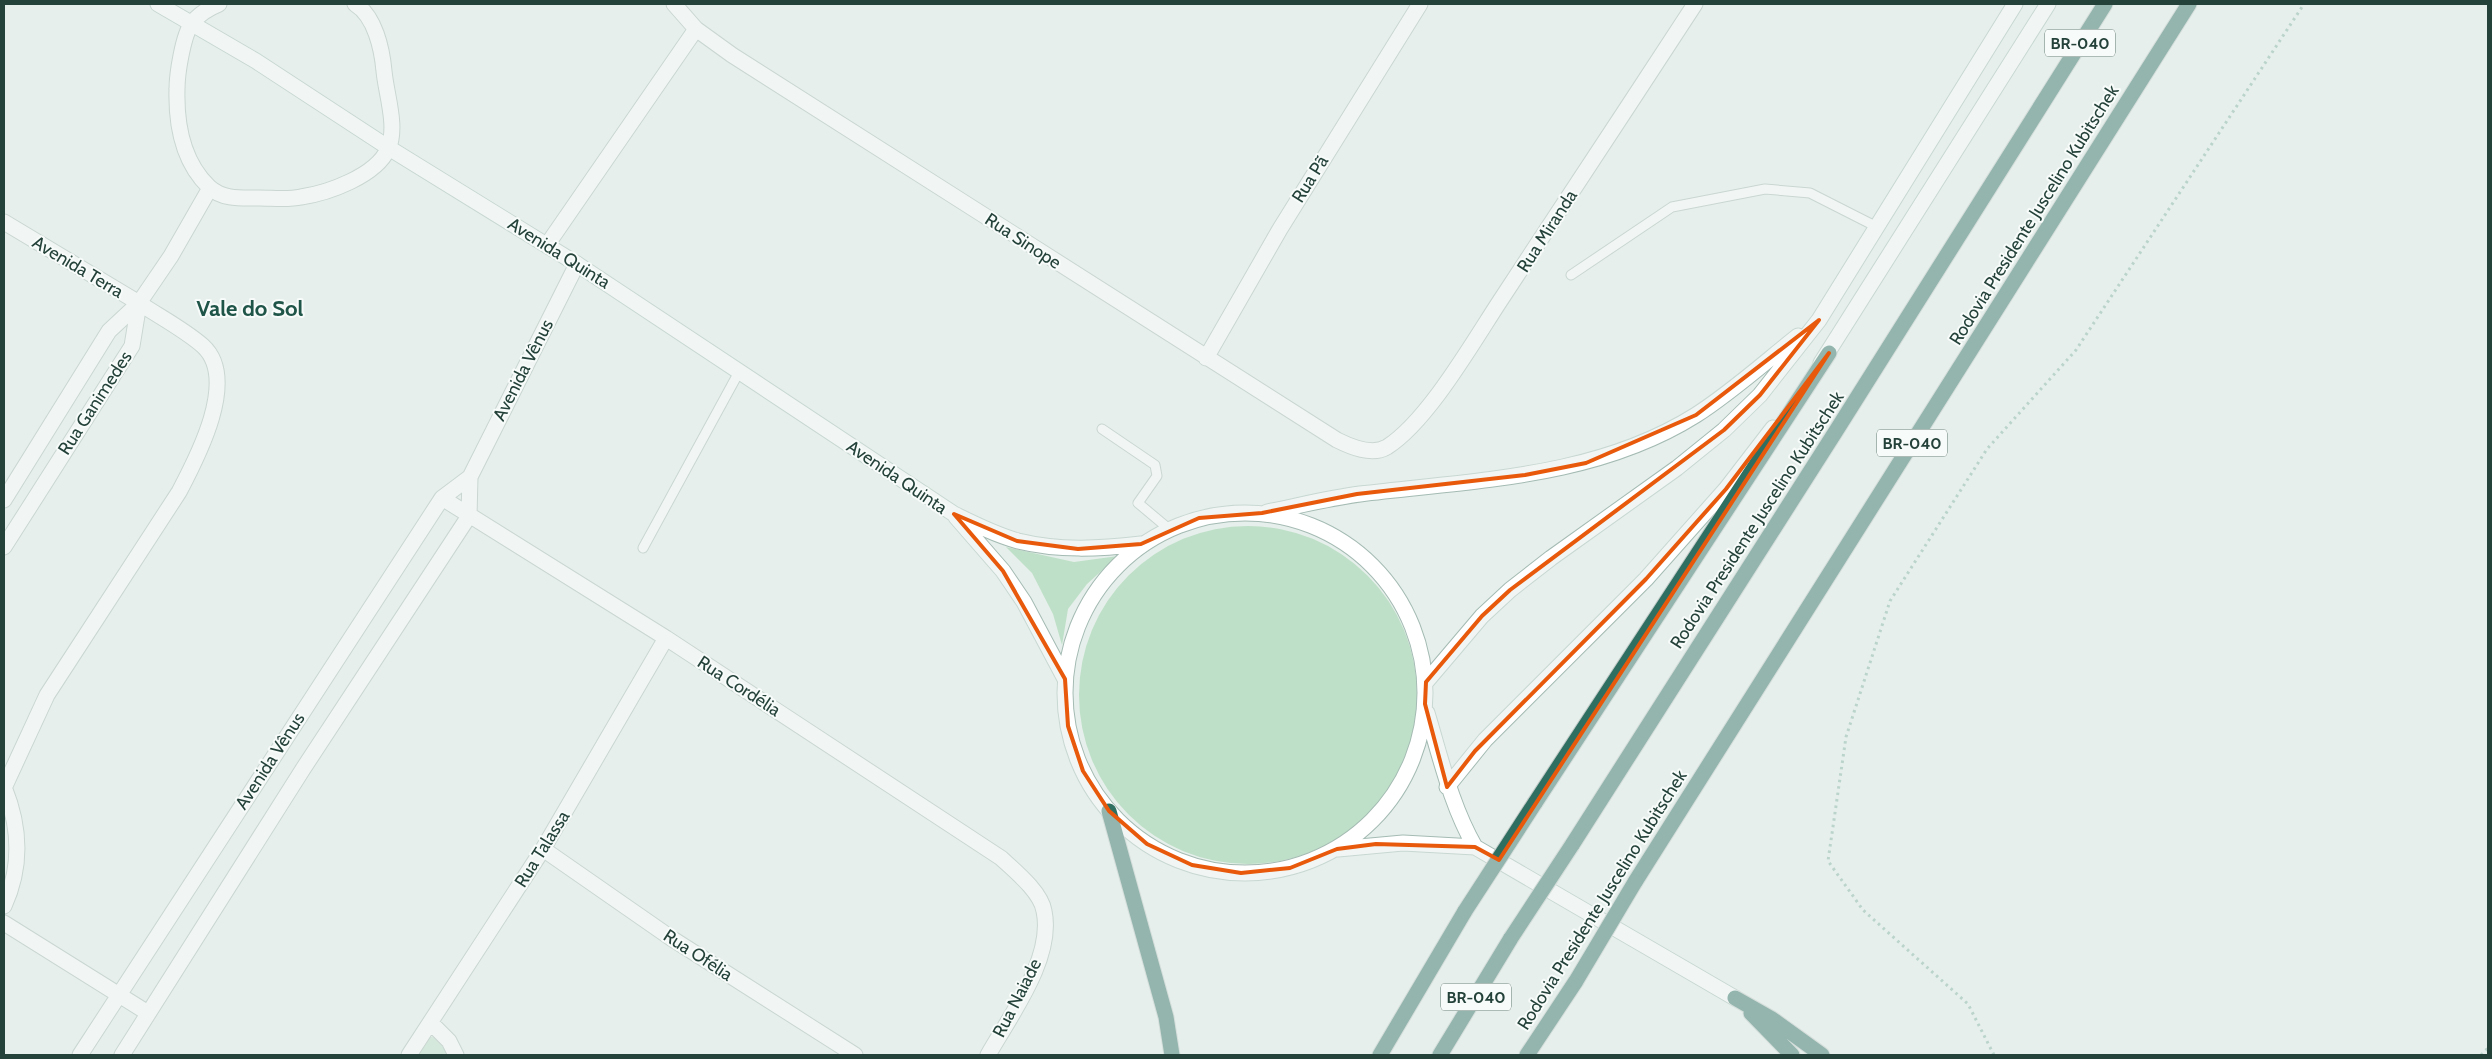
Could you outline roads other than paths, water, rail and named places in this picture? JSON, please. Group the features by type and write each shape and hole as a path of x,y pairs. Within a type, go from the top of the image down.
{"highway":[{"name":"Rodovia Presidente Juscelino Kubitschek","path":"1440,1055 1511,938 1836,431 2105,4"},
{"name":"Rodovia Presidente Juscelino Kubitschek","path":"1527,1055 1576,981 1635,882 2189,4"},
{"path":"1380,1055 1466,911 1535,803 1829,353"},
{"path":"1109,811 1166,1017 1172,1055"},
{"path":"1735,998 1792,1055"},
{"path":"1735,998 1786,1028 1822,1055"}],"street":[{"name":"Avenida Quinta","path":"158,4 256,61 389,148 577,264 954,514 1017,541 1045,546 1078,549 1141,544"},
{"path":"219,4 206,9 191,24 178,76 177,109 182,138 192,166 210,188 231,198 300,198 334,188 380,162 389,148 391,123 383,62 375,30 360,5"},
{"name":"Rua Sinope","path":"674,4 696,29 748,65 1337,440 1350,446 1370,451 1386,448"},
{"name":"Rua Pã","path":"1206,358 1280,229 1420,4"},
{"name":"Rua Miranda","path":"1386,448 1406,432 1428,408 1695,4"},
{"path":"1426,682 1482,616 1510,590 1551,558 1677,468 1724,430 1760,395 1819,320 2015,4"},
{"path":"1447,787 1475,751 1646,579 1726,489 1829,353 2048,4"},
{"path":"547,245 696,29"},
{"name":"Avenida Terra","path":"4,222 139,304 171,256 210,188"},
{"name":"Avenida Vênus","path":"122,1055 303,769 469,516 470,477 577,264"},
{"path":"4,906 16,868 17,841 14,814 4,788 47,694 179,492 196,459 213,410 218,373 204,347 139,304"},
{"name":"Rua Ganimedes","path":"4,500 109,331 139,304"},
{"name":"Rua Ganimedes","path":"4,547 132,346 139,304"},
{"path":"1262,513 1312,525 1356,551 1392,587 1415,632 1426,682 1424,722 1414,761 1395,796 1369,826 1337,849 1290,868 1241,874 1192,865 1147,844 1109,811 1083,771 1068,726 1065,679 1076,627 1102,581 1141,544 1169,529 1199,518 1230,513 1262,513 1357,494 1525,475 1586,463 1648,439 1696,415 1819,320"},
{"name":"Avenida Vênus","path":"80,1055 117,995 442,498 470,477"},
{"name":"Rua Cordélia","path":"442,498 666,638 1001,858 1028,884"},
{"name":"Avenida Quinta","path":"954,514 1003,571 1024,602 1065,679"},
{"name":"Rua Talassa","path":"408,1055 431,1023 544,849 666,638"},
{"path":"1425,704 1447,787 1459,819 1475,847"},
{"path":"1337,849 1403,843 1475,847 1735,998"},
{"name":"Rua Ofélia","path":"544,849 671,938 855,1055"},
{"name":"Rua Naiade","path":"988,1055 1035,971 1044,940 1044,910 1028,884"},
{"path":"4,923 148,1013"},
{"path":"431,1023 449,1041 456,1055"}],"lane":[{"path":"1571,275 1672,207 1765,189 1810,193 1877,227"},
{"path":"643,548 739,372"},
{"path":"1102,429 1155,464 1157,476 1138,503 1169,529"}],"district":[{"name":"Vale do Sol","path":"250,308"}]}
